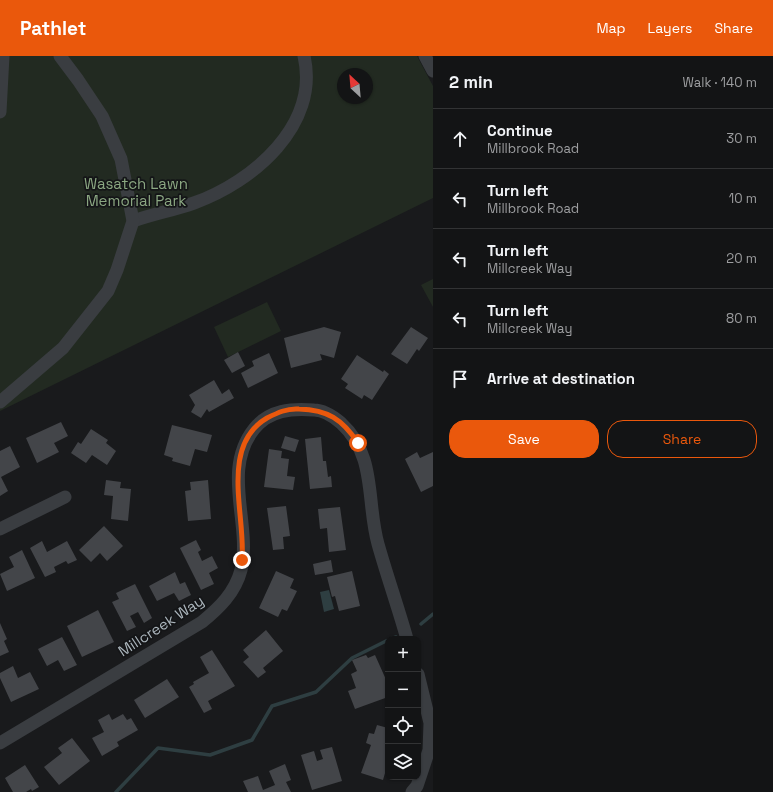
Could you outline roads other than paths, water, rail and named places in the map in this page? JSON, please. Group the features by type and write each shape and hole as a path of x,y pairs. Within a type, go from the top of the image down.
{"street":[{"path":"0,112 3,56"},
{"path":"0,402 63,348 108,291 117,270 133,220 122,159 102,116 60,56"},
{"path":"133,220 194,203 225,189 255,169 280,146 295,123 303,99 307,71 304,56"},
{"path":"425,56 433,71"},
{"name":"Millcreek Way","path":"1,740 202,622 226,600 236,583 242,560 238,485 240,462 244,444 257,425 265,419 284,410 294,408 319,410 337,419 350,432 358,443 368,470 377,542 407,636"},
{"path":"0,529 65,497"},
{"path":"412,792 417,786 429,750 430,722 421,686"}],"waterway":[{"path":"421,624 433,614"},
{"path":"116,792 158,748 210,755 252,740 272,706 316,692 352,658 385,642"}],"park label":[{"name":"Wasatch Lawn Memorial Park","path":"136,192"}]}
